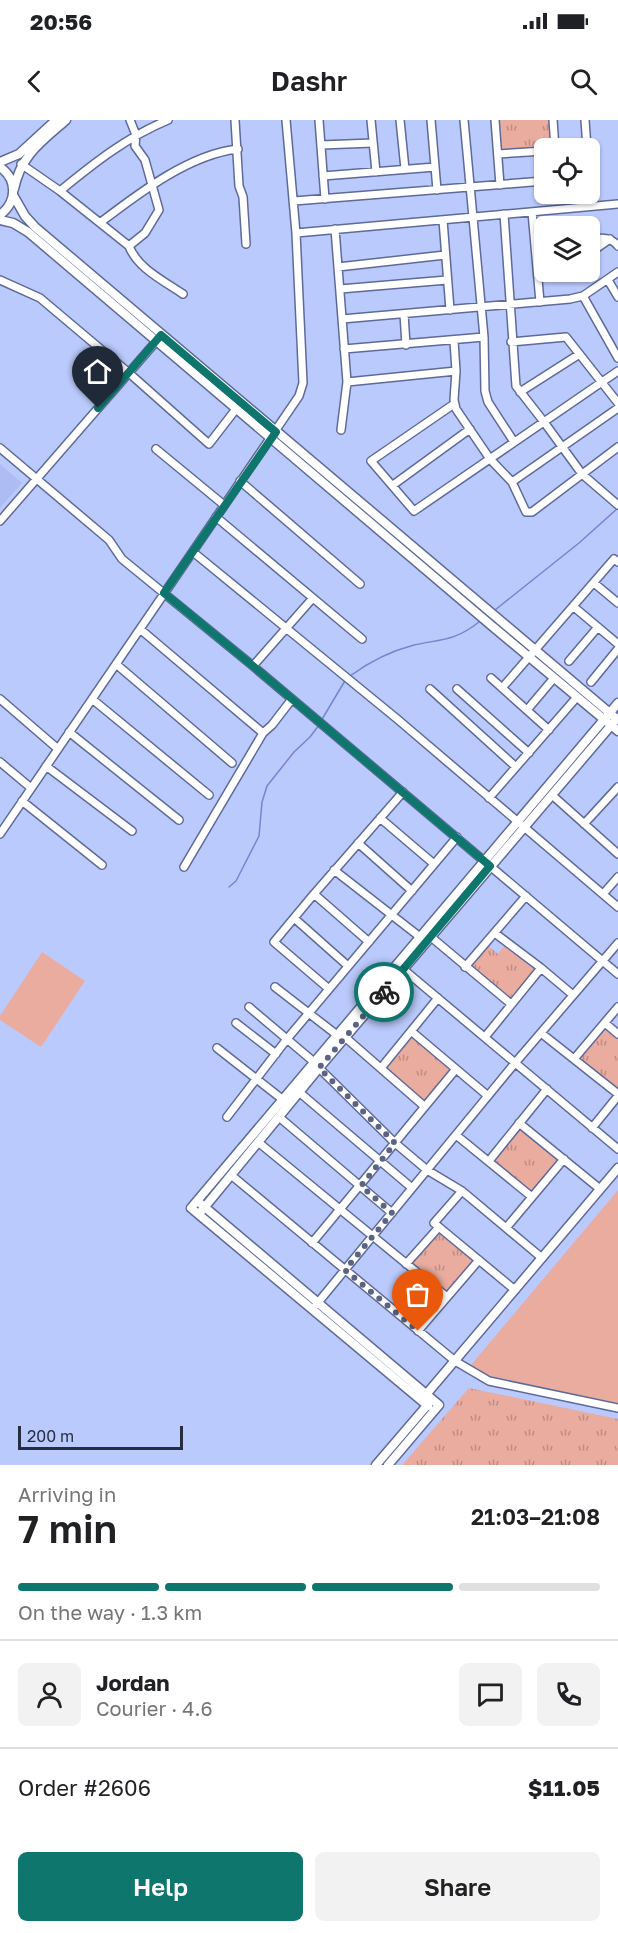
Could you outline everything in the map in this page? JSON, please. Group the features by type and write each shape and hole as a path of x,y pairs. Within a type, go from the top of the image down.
{"street":[{"path":"0,162 19,154 57,120"},
{"path":"0,215 9,206 21,164 39,143 66,120"},
{"path":"129,246 145,233 159,210 145,160 135,146 136,135 130,120"},
{"path":"60,191 113,150 136,135 168,120"},
{"path":"235,120 239,186 243,197 246,244"},
{"path":"0,834 296,403 303,383 294,201 286,120"},
{"path":"319,120 325,199"},
{"path":"371,120 376,172"},
{"path":"400,120 405,169"},
{"path":"431,120 437,190"},
{"path":"464,120 484,337 486,398 514,442"},
{"path":"495,120 500,185"},
{"path":"553,120 554,138"},
{"path":"585,120 586,138"},
{"path":"321,145 373,143"},
{"path":"101,222 131,199 182,166 204,157 238,149"},
{"path":"498,154 534,152"},
{"path":"21,164 101,222 129,246 132,254 140,263 183,294"},
{"path":"323,176 435,166"},
{"path":"0,167 10,178 13,192 25,216 35,227 236,409 273,435 500,621 554,678 614,721"},
{"path":"294,201 534,182"},
{"path":"296,233 618,204"},
{"path":"532,212 534,228"},
{"path":"504,214 516,386 582,474 618,506"},
{"path":"0,220 13,223 28,232 159,338 492,626 532,654 614,721"},
{"path":"442,220 450,310"},
{"path":"335,229 347,382 341,430"},
{"path":"600,238 606,237 618,246"},
{"path":"600,246 610,239"},
{"path":"338,267 445,255"},
{"path":"342,319 540,302 583,296 618,272"},
{"path":"0,280 40,298 209,444 236,409"},
{"path":"340,290 447,280"},
{"path":"608,280 618,297"},
{"path":"539,282 540,302"},
{"path":"583,296 618,357"},
{"path":"404,314 406,345"},
{"path":"344,349 484,337"},
{"path":"512,342 563,337 568,339 578,355 618,403"},
{"path":"0,521 159,338"},
{"path":"454,341 456,371 454,404 490,459 512,482 526,512 530,513 618,447"},
{"path":"520,392 578,355"},
{"path":"347,382 456,371"},
{"path":"454,404 371,461 414,511 618,371"},
{"path":"512,482 618,408"},
{"path":"393,485 470,429"},
{"path":"0,448 109,540 122,559 332,732 618,974"},
{"path":"156,449 224,505"},
{"path":"240,482 360,584"},
{"path":"216,517 362,639"},
{"path":"193,552 396,718 618,907"},
{"path":"502,688 614,559 618,562"},
{"path":"594,583 618,603"},
{"path":"253,666 312,599"},
{"path":"574,607 618,644"},
{"path":"569,660 598,627"},
{"path":"140,629 263,733"},
{"path":"591,682 618,650"},
{"path":"116,664 232,763"},
{"path":"491,678 549,730"},
{"path":"527,710 554,678"},
{"path":"430,689 516,767"},
{"path":"457,689 529,753"},
{"path":"489,798 578,697"},
{"path":"0,699 58,749"},
{"path":"92,699 209,795"},
{"path":"184,867 263,733 292,699"},
{"path":"521,824 552,795 614,721 618,704"},
{"path":"201,1211 299,1092 317,1065 420,937 614,721"},
{"path":"69,732 179,820"},
{"path":"0,762 31,788"},
{"path":"46,766 132,831"},
{"path":"584,824 618,788"},
{"path":"329,989 274,942 403,792"},
{"path":"552,795 618,854"},
{"path":"22,801 102,865"},
{"path":"380,818 434,864"},
{"path":"227,1117 287,1039 457,837"},
{"path":"358,843 412,891"},
{"path":"341,1036 403,969 487,864"},
{"path":"334,870 420,937"},
{"path":"603,894 618,877"},
{"path":"314,894 369,942"},
{"path":"465,967 526,896"},
{"path":"294,918 348,966"},
{"path":"496,933 573,996"},
{"path":"430,937 511,1004"},
{"path":"312,1309 515,1063 618,943"},
{"path":"485,1037 541,968"},
{"path":"403,969 618,1149"},
{"path":"275,987 341,1036 424,1106"},
{"path":"381,1068 438,999"},
{"path":"249,1006 317,1065 395,1143 427,1170 462,1191 542,1258"},
{"path":"574,1059 618,1007"},
{"path":"236,1023 276,1054"},
{"path":"605,1023 618,1034"},
{"path":"411,1031 488,1096"},
{"path":"541,1033 618,1095 592,1128"},
{"path":"217,1048 282,1099"},
{"path":"317,1065 282,1099 191,1208 201,1211 318,1301 427,1400"},
{"path":"312,1243 456,1069"},
{"path":"489,1161 547,1089"},
{"path":"299,1092 412,1188"},
{"path":"279,1117 392,1213"},
{"path":"519,1123 600,1189"},
{"path":"456,1135 532,1197"},
{"path":"258,1142 447,1297"},
{"path":"506,1228 564,1159"},
{"path":"376,1465 427,1400 454,1361 618,1168"},
{"path":"231,1175 454,1361 479,1377 618,1408"},
{"path":"462,1191 434,1223 515,1290"},
{"path":"201,1211 312,1309 427,1400 439,1405 388,1465"},
{"path":"406,1264 439,1227"},
{"path":"418,1331 479,1260"}],"shaded area":[{"path":"0,464 22,483 0,508"}],"green space":[{"path":"500,120 549,120 550,138 534,138 534,147 502,150"},
{"path":"489,946 498,954 504,946 536,969 509,999 471,967"},
{"path":"42,952 85,981 41,1047 0,1020 0,1016"},
{"path":"605,1028 618,1039 618,1091 579,1059"},
{"path":"411,1036 452,1070 425,1101 384,1067"},
{"path":"521,1128 559,1159 532,1192 494,1160"},
{"path":"618,1190 618,1404 486,1375 471,1365"},
{"path":"438,1230 475,1261 448,1294 410,1262"},
{"path":"469,1388 618,1419 618,1465 402,1465"}],"waterway":[{"path":"495,610 579,543 618,508"},
{"path":"350,676 405,647 455,636 479,622"},
{"path":"321,721 346,679"},
{"path":"229,887 236,881 259,836 262,802 267,786 319,725"}],"way so far":[{"path":"384,992 319,1068 395,1143 361,1186 392,1213 345,1270 418,1331"}],"route":[{"path":"98,408 161,335 276,432 164,593 490,866 384,992"}]}
